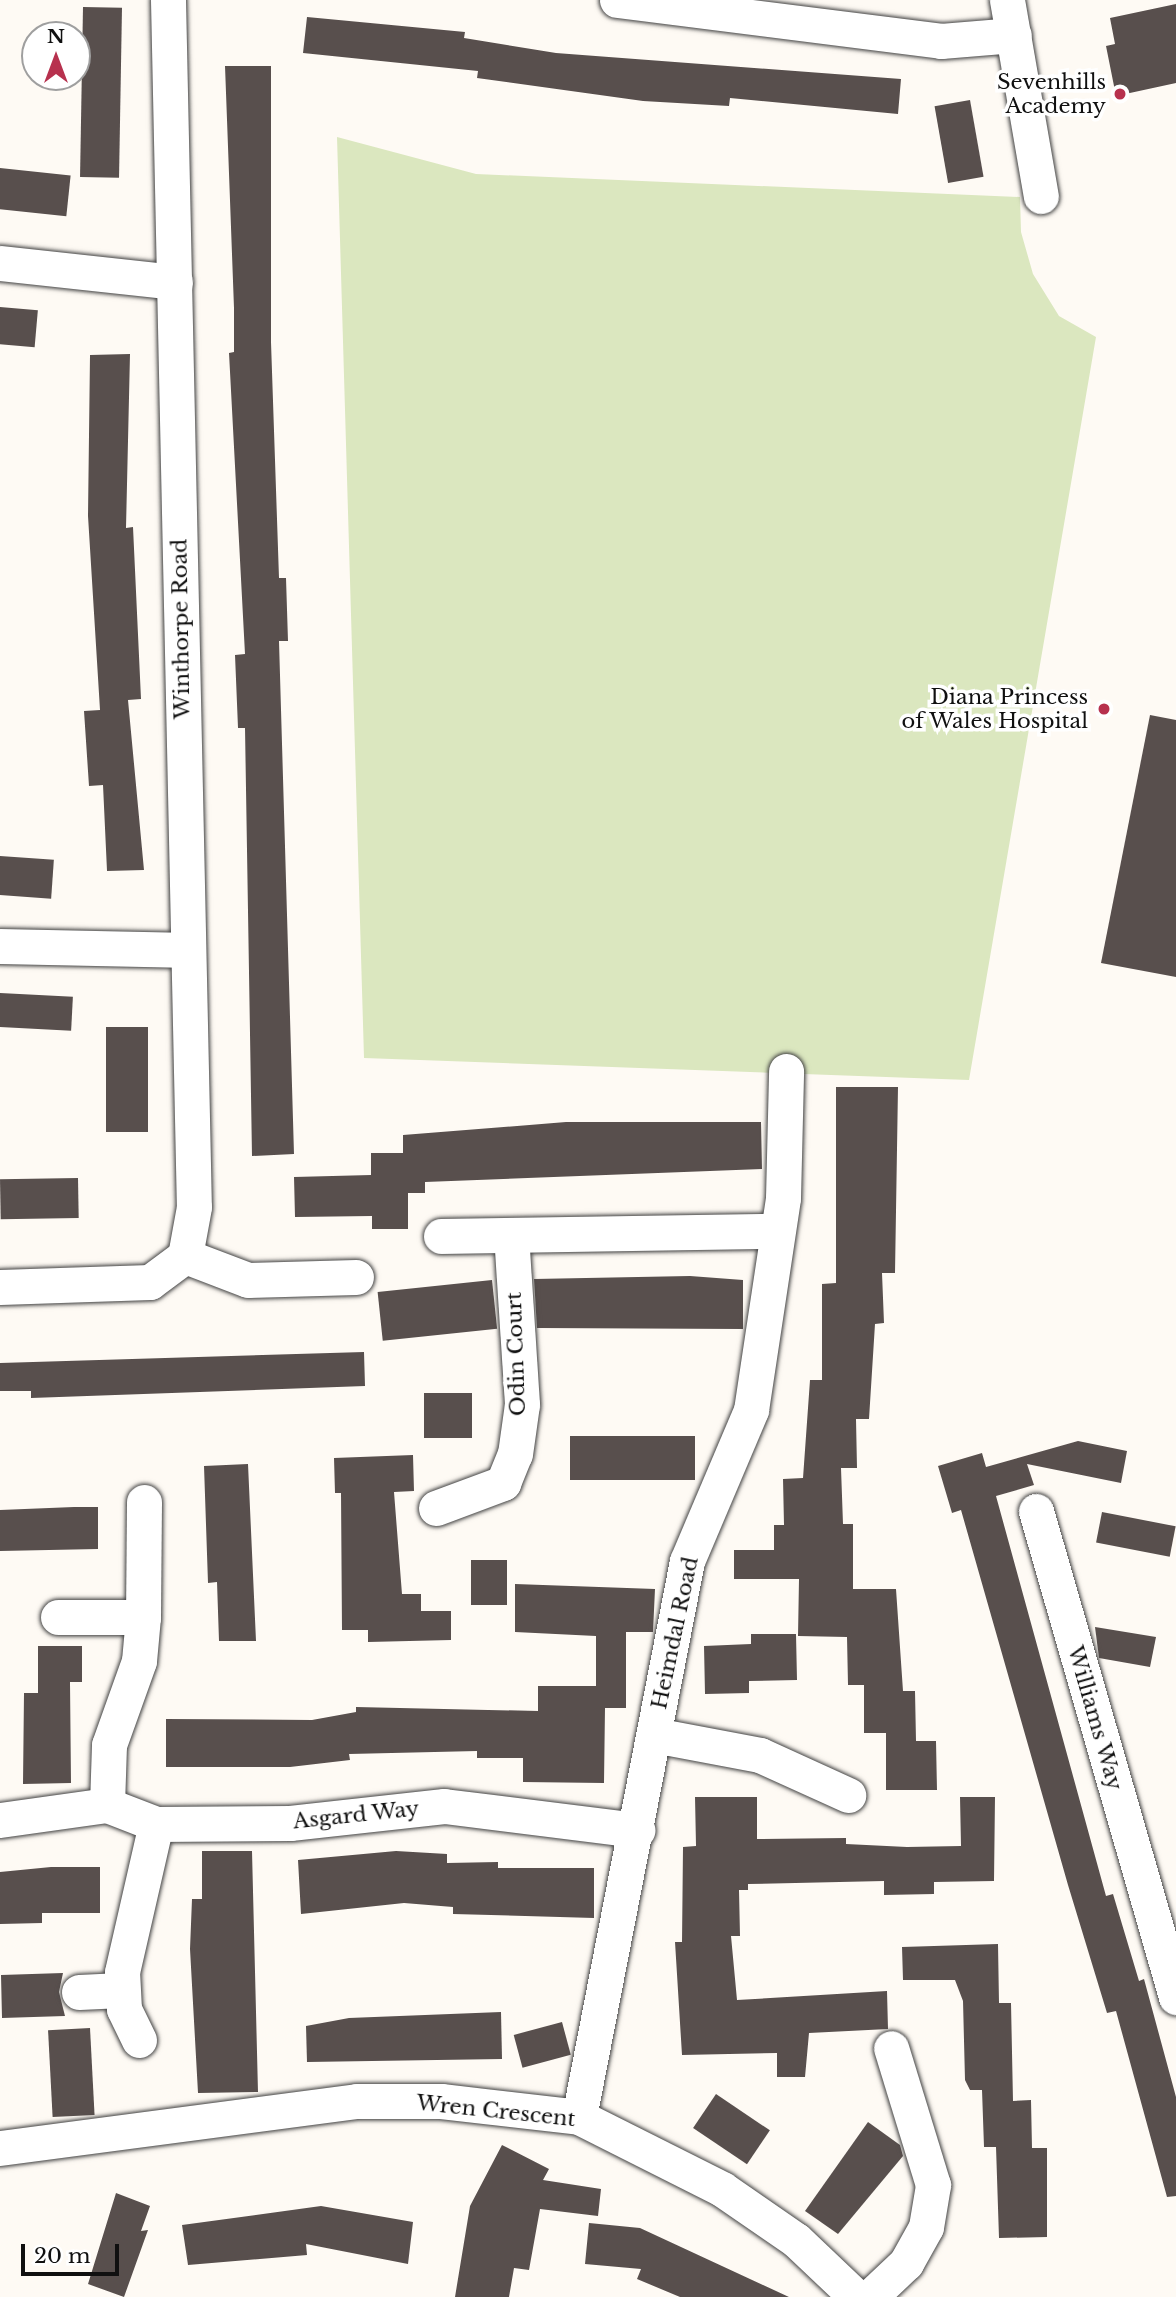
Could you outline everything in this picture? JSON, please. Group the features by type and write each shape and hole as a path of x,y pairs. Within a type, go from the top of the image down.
{"street":[{"name":"Winthorpe Road","path":"168,0 186,950 194,1207 185,1256"},
{"path":"617,0 941,41 1014,35"},
{"path":"1007,0 1041,196"},
{"path":"0,263 175,282"},
{"path":"0,946 186,950"},
{"name":"Heimdal Road","path":"579,2118 638,1830 687,1561 751,1410 775,1231 783,1198 786,1071"},
{"path":"441,1236 775,1231"},
{"name":"Odin Court","path":"436,1508 503,1483 515,1454 522,1404 511,1235"},
{"path":"0,1287 149,1282 185,1256 248,1280 356,1277"},
{"path":"107,1805 109,1745 139,1661 143,1617 144,1502"},
{"name":"Williams Way","path":"1036,1511 1165,1923 1176,1997"},
{"path":"58,1617 143,1617"},
{"path":"654,1735 760,1755 848,1795"},
{"name":"Asgard Way","path":"0,1820 107,1805 156,1824 290,1823 444,1806 638,1830"},
{"path":"139,2040 121,1990 156,1824"},
{"path":"79,1992 121,1990"},
{"path":"870,2297 906,2263 926,2227 933,2185 891,2048"},
{"name":"Wren Crescent","path":"0,2148 357,2101 441,2101 579,2118 722,2189 796,2240 856,2297"}],"green space":[{"path":"337,137 476,174 1020,197 1021,232 1033,274 1059,316 1096,337 969,1080 364,1058"}],"building":[{"path":"1176,4 1176,83 1116,96 1106,46 1115,44 1110,18"},
{"path":"83,7 122,8 119,178 80,177 82,91 91,91 91,21 83,21"},
{"path":"307,17 465,32 464,38 556,53 901,79 898,114 730,98 729,106 643,101 477,78 478,71 303,53"},
{"path":"225,66 271,66 271,342 279,578 286,578 288,641 279,641 294,1154 252,1156 245,728 238,728 235,655 245,654 229,353 234,352 234,308"},
{"path":"970,100 984,177 948,183 935,106"},
{"path":"0,168 71,175 66,216 0,209"},
{"path":"0,307 38,310 35,347 0,344"},
{"path":"130,354 126,528 133,527 141,699 128,700 144,870 107,871 103,785 89,786 84,711 100,710 88,516 90,355"},
{"path":"1150,715 1176,720 1176,977 1101,963"},
{"path":"0,856 54,860 51,899 0,895"},
{"path":"0,993 73,997 71,1031 0,1027"},
{"path":"106,1027 148,1027 148,1132 106,1132"},
{"path":"836,1087 898,1087 895,1273 882,1273 884,1323 875,1324 869,1419 856,1419 857,1468 841,1468 843,1524 853,1524 853,1589 896,1589 903,1691 915,1691 916,1741 936,1741 937,1790 886,1790 886,1733 864,1733 864,1685 848,1685 847,1637 798,1636 799,1579 734,1579 734,1550 774,1550 774,1525 784,1525 783,1479 803,1478 810,1380 822,1380 822,1284 836,1283"},
{"path":"566,1122 761,1122 762,1169 425,1182 425,1193 408,1193 408,1229 372,1229 372,1216 295,1217 294,1177 371,1175 371,1153 403,1153 403,1135"},
{"path":"78,1178 79,1218 1,1219 0,1179"},
{"path":"690,1276 743,1280 743,1329 537,1328 534,1279"},
{"path":"492,1280 497,1329 383,1341 378,1292"},
{"path":"364,1352 365,1386 31,1398 31,1391 0,1391 0,1363"},
{"path":"424,1393 472,1393 472,1438 424,1438"},
{"path":"570,1436 695,1436 695,1480 570,1480"},
{"path":"1078,1441 1127,1451 1121,1483 1027,1464 1034,1485 996,1496 1106,1896 1113,1894 1139,1981 1144,1979 1176,2097 1176,2196 1167,2197 1116,2011 1107,2013 961,1510 952,1513 938,1466 982,1453 986,1467"},
{"path":"413,1455 414,1491 394,1492 402,1594 421,1594 421,1611 451,1611 451,1640 368,1642 368,1630 342,1630 341,1493 335,1493 334,1458"},
{"path":"248,1464 256,1641 219,1641 217,1582 208,1583 204,1466"},
{"path":"98,1507 98,1549 0,1551 0,1510"},
{"path":"1102,1512 1176,1526 1170,1557 1096,1542"},
{"path":"471,1560 507,1560 507,1605 471,1605"},
{"path":"515,1584 655,1589 653,1632 626,1632 626,1708 605,1708 604,1783 523,1782 523,1758 477,1758 477,1751 349,1754 350,1760 290,1767 166,1767 166,1719 312,1720 356,1712 356,1707 538,1711 538,1686 596,1686 596,1636 515,1632"},
{"path":"1095,1627 1156,1637 1150,1667 1099,1658"},
{"path":"751,1634 796,1634 797,1680 749,1681 749,1693 705,1694 704,1646 751,1644"},
{"path":"38,1646 82,1646 82,1682 70,1682 71,1783 23,1784 24,1693 38,1693"},
{"path":"695,1797 757,1797 757,1839 846,1838 846,1844 907,1847 961,1846 960,1797 995,1797 994,1881 934,1882 934,1894 884,1895 884,1881 748,1884 748,1890 739,1890 740,1936 731,1936 737,2000 887,1991 888,2029 809,2033 805,2077 777,2077 777,2053 682,2055 675,1942 682,1942 683,1847 696,1846"},
{"path":"202,1851 252,1851 258,2092 198,2093 190,1949 192,1899 202,1899"},
{"path":"396,1851 447,1854 447,1863 498,1862 498,1868 594,1868 594,1918 453,1914 453,1907 404,1903 301,1914 298,1860"},
{"path":"51,1867 100,1867 100,1913 42,1913 42,1923 0,1924 0,1872"},
{"path":"998,1944 999,2003 1011,2003 1013,2101 1031,2100 1032,2148 1047,2148 1047,2237 999,2238 996,2147 984,2147 982,2090 970,2090 965,2080 963,2001 955,1980 903,1980 902,1947"},
{"path":"63,1973 59,1992 65,2016 2,2018 1,1975"},
{"path":"501,2012 502,2059 307,2062 306,2026 349,2018"},
{"path":"562,2022 571,2055 523,2068 514,2035"},
{"path":"90,2028 95,2115 53,2117 48,2030"},
{"path":"716,2094 770,2130 747,2164 693,2128"},
{"path":"868,2122 900,2145 903,2156 838,2234 805,2211"},
{"path":"502,2145 549,2169 543,2180 601,2189 598,2216 540,2209 529,2270 514,2268 509,2297 455,2297 470,2206"},
{"path":"116,2193 150,2206 141,2231 148,2230 124,2297 88,2284"},
{"path":"321,2206 413,2222 408,2264 306,2244 307,2255 188,2265 182,2225"},
{"path":"589,2223 640,2228 789,2297 680,2297 637,2279 641,2269 585,2264"}],"place":[{"name":"Sevenhills Academy","path":"1120,94"},
{"name":"Diana Princess of Wales Hospital","path":"1104,709"}]}
